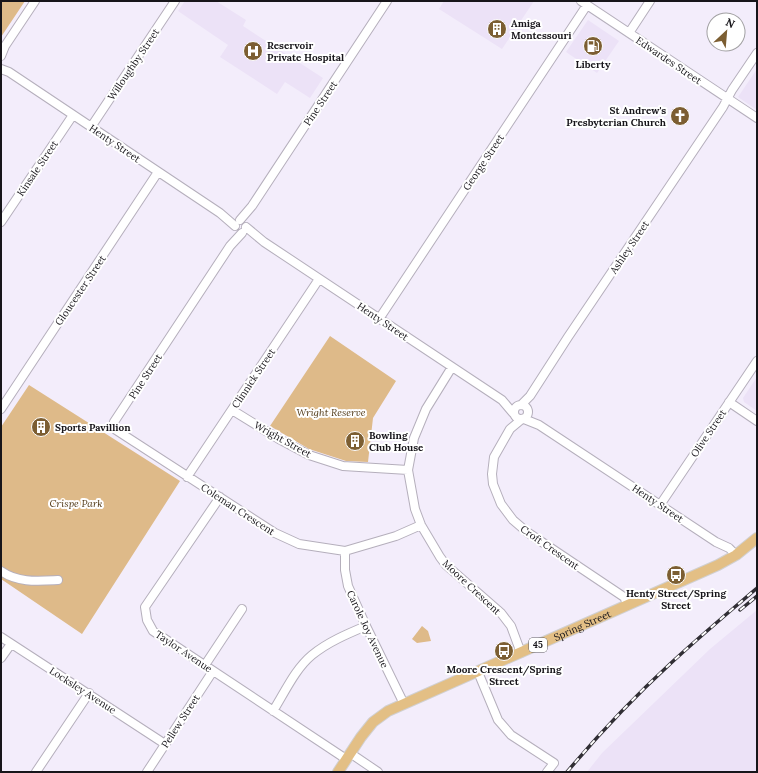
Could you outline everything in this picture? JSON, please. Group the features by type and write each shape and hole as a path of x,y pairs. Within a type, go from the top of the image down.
{"main road":[{"name":"Spring Street","path":"338,772 361,737 373,722 388,711 708,570 732,557 757,538"}],"street":[{"path":"1,56 3,48 35,1"},
{"name":"Willoughby Street","path":"91,127 175,1"},
{"name":"Pine Street","path":"113,426 114,422 230,246 252,206 388,1"},
{"path":"629,33 650,1"},
{"name":"Edwardes Street","path":"584,3 757,118"},
{"name":"George Street","path":"379,319 584,3"},
{"name":"Ashley Street","path":"524,412 530,396 568,337 757,53"},
{"name":"Henty Street","path":"1,64 5,71 502,400 524,412 539,425 716,542 724,552 732,557"},
{"name":"Kinsale Street","path":"1,222 73,115"},
{"name":"Gloucester Street","path":"1,409 158,172"},
{"name":"Clinnick Street","path":"187,477 319,279"},
{"name":"Olive Street","path":"660,505 757,361"},
{"name":"Moore Crescent","path":"452,367 426,409 414,438 408,470 415,509 421,525 440,557 446,565 501,613 511,626 521,653"},
{"name":"Henty Street","path":"502,400 514,414"},
{"path":"729,402 757,421"},
{"name":"Croft Crescent","path":"510,430 514,409 524,412 510,430 494,457 492,467 493,484 501,504 519,526 624,597 628,605"},
{"name":"Wright Street","path":"232,410 279,439 309,455 343,466 408,470"},
{"name":"Coleman Crescent","path":"113,426 116,430 275,534 299,544 345,551 396,536 421,525"},
{"name":"Taylor Avenue","path":"220,497 145,607 147,620 153,631 273,711 348,756 378,772"},
{"name":"Carole Joy Avenue","path":"345,551 345,570 348,586 404,704"},
{"path":"1,571 17,579 32,581 58,580"},
{"path":"205,665 242,609"},
{"path":"273,711 297,672 311,656 331,642 366,626"},
{"name":"Locksley Avenue","path":"1,637 165,744"},
{"path":"1,658 11,644"},
{"name":"Pellew Street","path":"147,772 213,671"},
{"path":"478,672 498,720 511,735 554,763 547,772"},
{"path":"36,772 88,693"}],"shaded area":[{"name":"Reservoir Private Hospital","path":"185,1 216,1 246,20 243,26 323,78 310,98 285,82 277,94 220,57 228,45 178,11"},
{"path":"444,1 534,1 502,49 439,9"},
{"name":"Liberty","path":"588,20 619,41 597,73 566,52"},
{"path":"757,69 757,110 738,97"},
{"path":"757,377 757,411 744,402 743,398"},
{"path":"757,610 757,772 587,772 602,753 710,649"}],"green space":[{"path":"1,1 25,1 1,37"},
{"name":"Wright Reserve","path":"330,336 396,381 373,418 368,462 346,461 309,449 270,426"},
{"name":"Crispe Park","path":"29,385 180,481 82,634 1,579 1,427"},
{"path":"422,626 428,631 431,641 417,643 412,639"}],"railway":[{"path":"567,772 604,730 643,690 691,645 757,588"},
{"path":"740,610 757,596"}],"place":[{"name":"Amiga Montessouri","path":"497,29"},
{"name":"Liberty","path":"593,46"},
{"name":"Reservoir Private Hospital","path":"253,51"},
{"name":"St Andrew's Presbyterian Church","path":"680,116"},
{"name":"Sports Pavillion","path":"41,427"},
{"name":"Bowling Club House","path":"355,441"},
{"name":"Henty Street/Spring Street","path":"676,575"},
{"name":"Moore Crescent/Spring Street","path":"504,651"}]}
